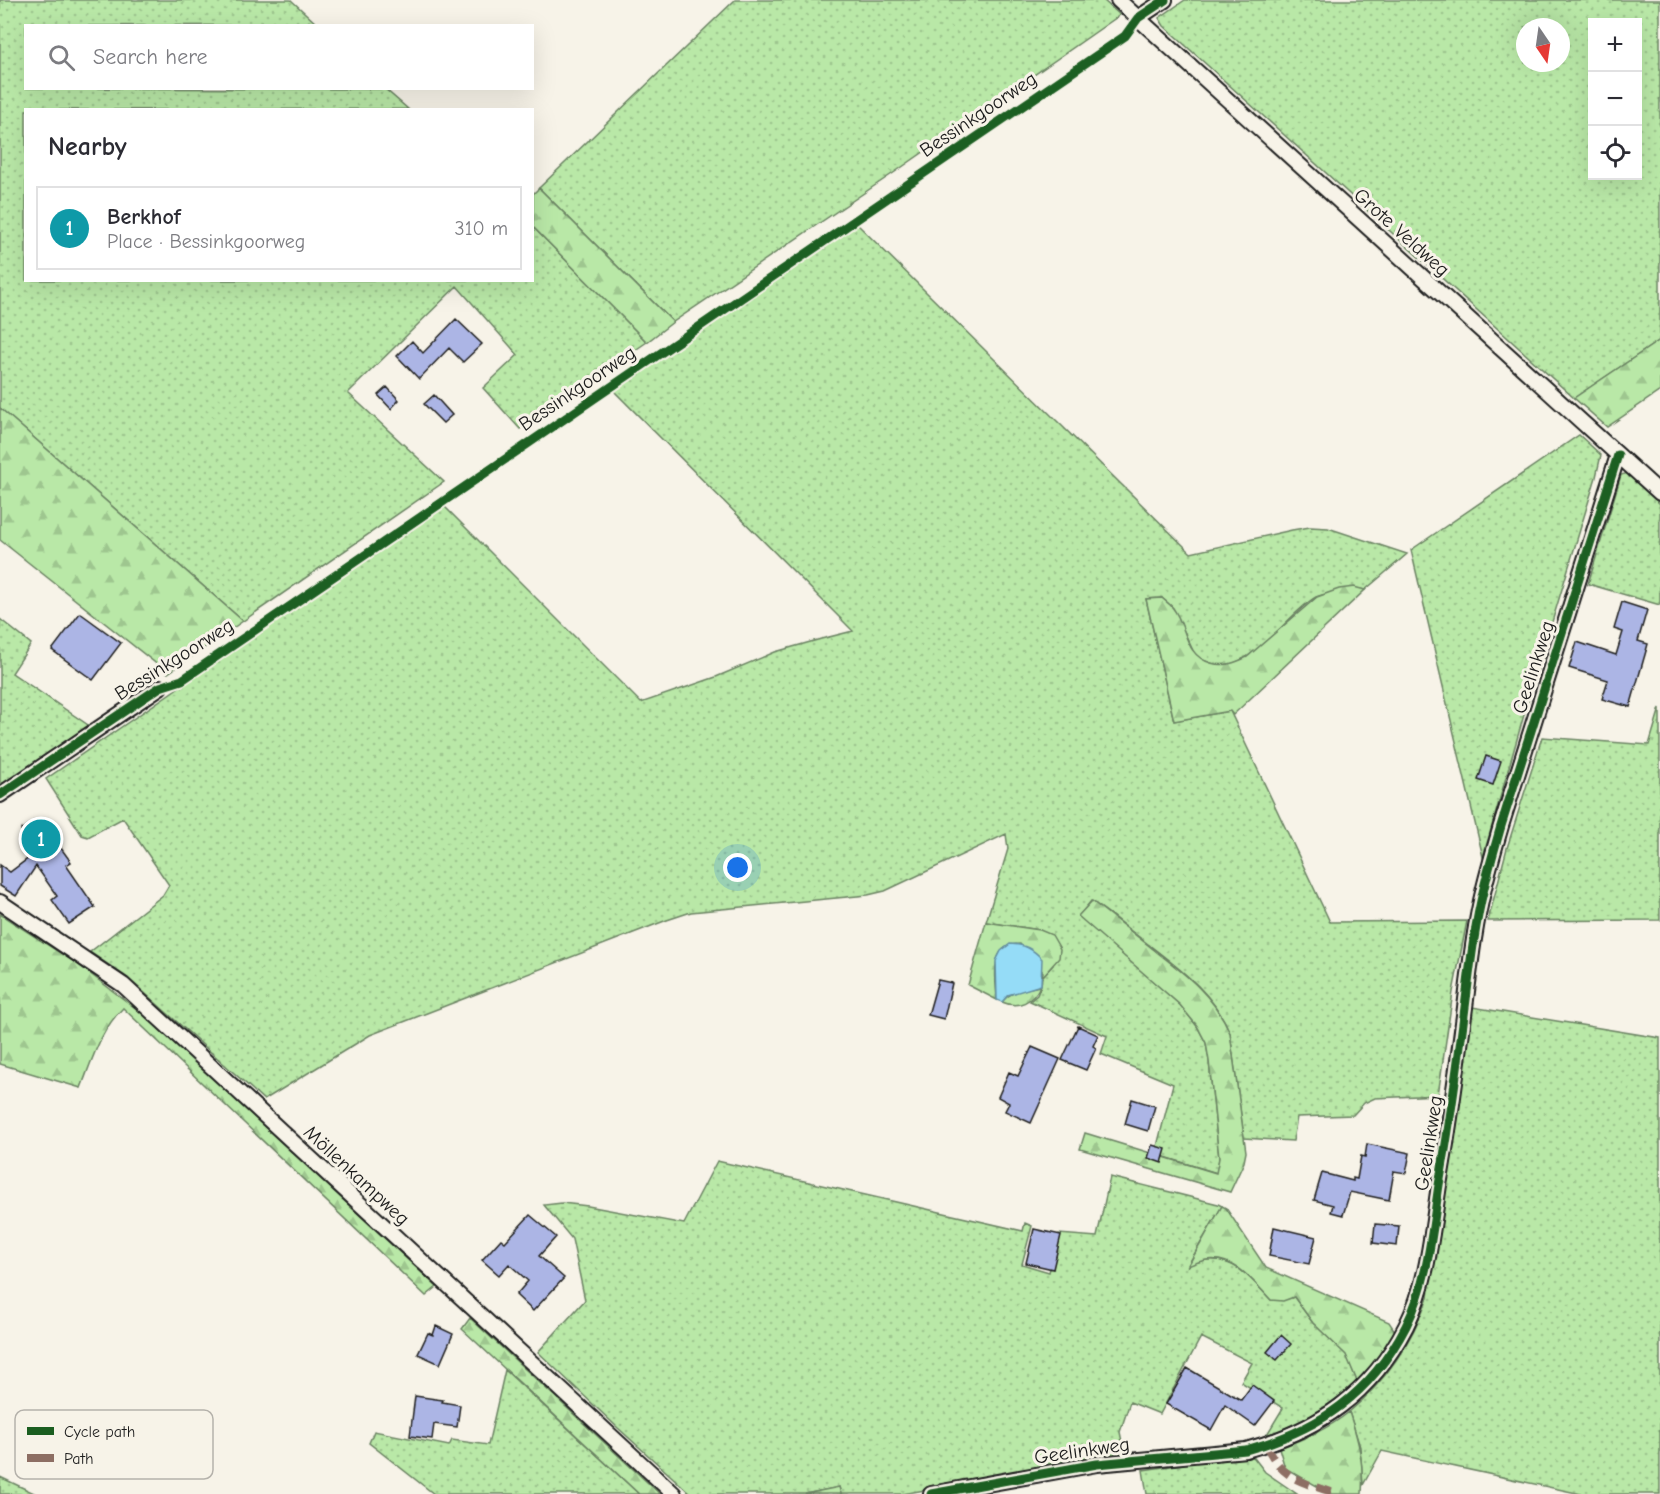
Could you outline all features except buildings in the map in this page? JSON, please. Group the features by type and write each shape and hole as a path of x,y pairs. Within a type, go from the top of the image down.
{"street":[{"name":"Grote Veldweg","path":"1118,0 1660,493"},
{"path":"1138,18 1165,0"},
{"name":"Geelinkweg","path":"931,1494 1097,1464 1216,1454 1266,1445 1310,1426 1343,1404 1378,1371 1407,1325 1426,1266 1453,1107 1472,947 1483,888 1618,455"},
{"name":"Bessinkgoorweg","path":"0,795 160,687"},
{"name":"Möllenkampweg","path":"0,902 123,985 674,1494"}],"green space":[{"path":"0,0 291,0 317,24 24,24 24,90 386,90 407,108 24,108 24,282 534,282 534,228 647,342 520,429 483,388 518,355 457,286 348,393 444,482 243,621 0,408"},
{"path":"735,0 1103,0 1120,15 895,172 673,322 539,188"},
{"path":"1185,0 1660,0 1660,340 1574,398 1164,26 1159,18"},
{"path":"539,188 673,322 647,342 534,228 534,193"},
{"path":"855,222 1191,553 1310,527 1328,528 1407,554 1365,590 1346,589 1316,597 1258,649 1232,664 1218,665 1196,657 1173,608 1162,598 1146,599 1174,721 1230,711 1330,922 1467,921 1453,992 1438,1095 1375,1098 1364,1103 1353,1115 1297,1117 1293,1141 1244,1138 1230,1033 1214,1004 1191,979 1166,958 1091,901 1079,916 1180,1005 1197,1026 1206,1043 1219,1158 1217,1173 1155,1154 1173,1084 1101,1054 1107,1036 1030,1001 1037,995 1042,977 1053,965 1040,930 986,922 1008,849 1006,834 885,891 868,895 691,912 667,920 370,1035 264,1100 128,978 90,952 163,895 169,885 123,818 88,837 82,835 46,779 443,505 641,703 716,677 775,652 853,631 612,389"},
{"path":"1660,340 1660,391 1607,427 1574,398"},
{"path":"0,408 243,621 168,673 0,540"},
{"path":"1579,435 1601,455 1596,477 1483,857 1411,550"},
{"path":"1628,473 1660,504 1660,605 1588,584 1621,475"},
{"path":"1354,587 1365,590 1233,715 1230,711 1174,721 1146,599 1162,598 1171,606 1195,654 1211,663 1225,664 1247,657 1317,597 1339,589"},
{"path":"0,619 31,644 12,673 91,727 0,790"},
{"path":"1660,708 1660,920 1488,921 1507,848 1542,737 1649,745"},
{"path":"1092,901 1198,986 1224,1020 1230,1033 1246,1152 1244,1162 1230,1192 1080,1149 1085,1133 1216,1173 1219,1158 1206,1043 1197,1026 1180,1005 1078,916"},
{"path":"0,914 76,963 147,1017 437,1287 426,1296 123,1008 103,1035 81,1088 0,1064"},
{"path":"986,922 1040,930 1052,935 1060,949 1059,958 1042,977 1043,972 1020,944 1003,950 996,964 997,1000 968,985"},
{"path":"1040,986 1037,992 1024,1003 1014,1005 1002,1002 1015,992"},
{"path":"1472,1007 1660,1038 1660,1494 1581,1494 1382,1451 1363,1485 1360,1447 1349,1412 1375,1387 1396,1360 1414,1330 1428,1297"},
{"path":"717,1161 1023,1231 1025,1223 1032,1226 1022,1264 1049,1272 1059,1234 1097,1237 1110,1177 1218,1204 1222,1206 1188,1265 1207,1260 1226,1262 1243,1272 1271,1300 1294,1297 1313,1323 1347,1355 1357,1381 1327,1407 1291,1427 1266,1436 1283,1408 1241,1382 1252,1363 1201,1337 1160,1414 1130,1402 1120,1432 1125,1456 1081,1461 903,1494 841,1494 839,1487 805,1494 691,1494 538,1352 585,1300 572,1239 544,1205 562,1203 588,1206 684,1224"},
{"path":"1222,1206 1226,1208 1266,1268 1389,1322 1395,1331 1385,1350 1357,1381 1346,1355 1313,1323 1294,1297 1283,1301 1271,1300 1243,1271 1226,1262 1206,1260 1188,1266"},
{"path":"470,1318 660,1494 639,1494 462,1329"},
{"path":"505,1370 639,1494 434,1494 369,1443 374,1431 449,1446 452,1440 488,1445"},
{"path":"1349,1412 1360,1452 1362,1494 1331,1494 1285,1468 1279,1448 1333,1424"},
{"path":"1251,1454 1265,1472 1297,1494 1147,1494 1143,1470"},
{"path":"0,1477 36,1494 0,1494"},
{"path":"839,1487 841,1494 805,1494"}],"water":[{"path":"1010,944 1028,948 1042,959 1041,985 1008,995 1002,1002 997,1000 996,961 1001,951"}],"marked path":[{"path":"1266,1445 1287,1473 1304,1483 1337,1494"}],"cycle path":[{"path":"0,795 160,687 182,680 1125,36 1138,18 1165,0"},
{"path":"931,1494 1097,1464 1246,1450 1272,1442 1297,1432 1340,1406 1359,1390 1392,1350 1413,1309 1428,1257 1452,1104 1474,938 1486,880 1618,455"}],"place":[{"name":"Berkhof","path":"41,839"}]}
